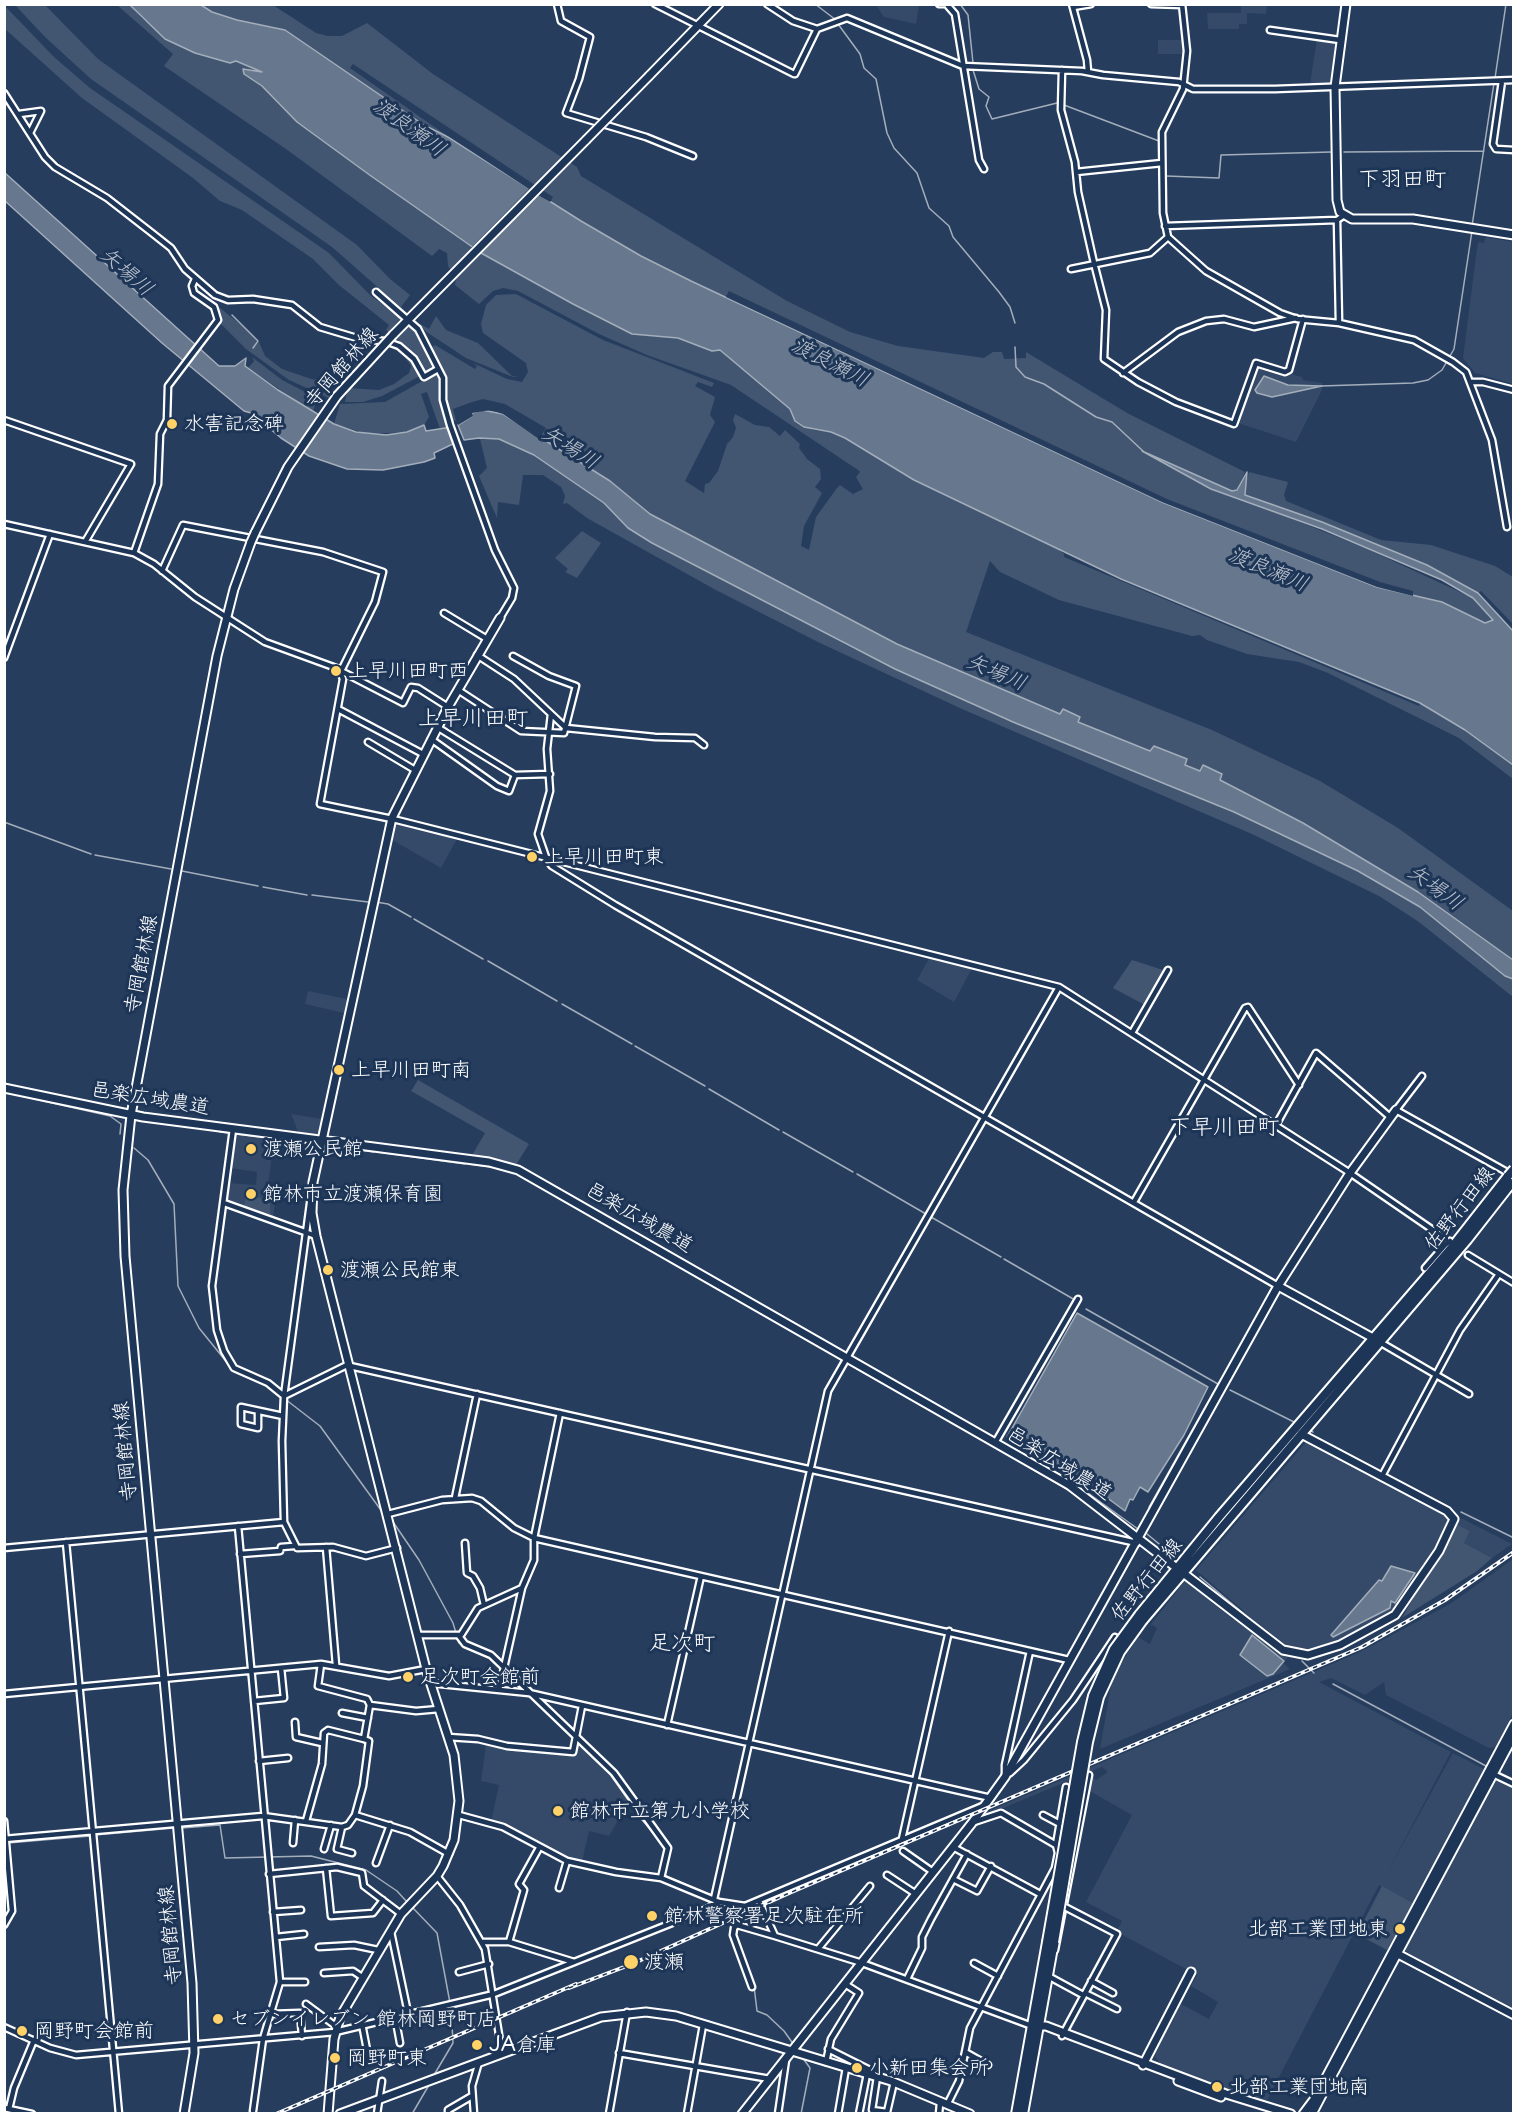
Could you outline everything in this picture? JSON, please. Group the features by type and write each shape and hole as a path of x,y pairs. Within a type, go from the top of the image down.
{"main road":[{"name":"佐野行田線","path":"1180,1570 1301,1434 1377,1340 1449,1243 1512,1175"},
{"name":"佐野行田線","path":"1016,2114 1050,1942 1082,1742 1093,1696 1114,1649 1377,1340 1467,1240 1512,1175"},
{"name":"佐野行田線","path":"1023,2114 1035,2026 1051,1957 1050,1942"}],"street":[{"path":"557,4 557,12 561,21 590,37 579,79 566,113 646,137 693,156"},
{"path":"655,4 795,74 817,29"},
{"name":"寺岡館林線","path":"184,2114 194,2045 192,1983 123,1229 124,1165 130,1115 225,617 255,532 288,467 328,407 408,319 719,4"},
{"path":"767,4 793,21 817,29 847,18 963,66 1088,72 1184,84 1193,89 1224,90 1514,80"},
{"path":"939,4 949,5 955,14 979,160 984,169"},
{"path":"1088,72 1088,60 1073,6 1091,4"},
{"path":"1151,4 1182,5 1187,51 1184,84 1162,132 1165,226 1168,237 1206,271 1280,314 1340,323 1414,340 1454,362 1472,382 1492,440 1507,527"},
{"path":"1340,323 1340,218 1335,87 1346,4"},
{"path":"1270,30 1340,40"},
{"path":"1062,70 1061,110 1106,310 1104,359 1123,373 1176,402 1234,424 1256,363 1285,372 1289,370 1303,319"},
{"path":"1497,81 1492,144 1496,149 1514,150"},
{"path":"4,93 55,167 107,198 152,232 171,248 195,279 224,299 260,300 292,305 320,327 360,339 385,341 399,346 414,359 424,377 438,369"},
{"path":"19,114 41,111 30,132"},
{"path":"1076,172 1162,163"},
{"path":"1165,226 1340,218 1413,219 1514,235"},
{"path":"1071,269 1095,266 1150,253 1168,237"},
{"path":"134,552 158,484 160,434 167,420 169,384 215,327 218,320 217,311 194,293 192,286 195,279"},
{"path":"294,1546 284,1522 283,1416 304,1231 321,1140 392,818 437,727 512,598 514,588 495,550 456,444 444,408 443,378 424,340 408,319 376,292"},
{"path":"1123,373 1178,332 1206,321 1224,319 1254,327 1296,318"},
{"path":"1472,382 1483,382 1514,390"},
{"path":"4,420 131,464 86,542"},
{"path":"4,524 134,552 225,617 265,642 341,671 403,703 411,687 418,688 448,707"},
{"path":"162,571 183,525 322,552 383,572 375,602 341,671 343,680 320,804 392,818 1059,987 1350,1173 1449,1243 1425,1268"},
{"path":"4,658 50,534"},
{"path":"444,613 487,639"},
{"path":"477,655 514,679 566,728 655,737 695,738 704,745"},
{"path":"458,690 521,731 564,733 576,686 549,676 513,656"},
{"path":"338,709 423,754"},
{"path":"551,714 547,749 550,791 538,830 546,857 552,866 1278,1286 1437,1373 1469,1394"},
{"path":"437,727 515,775 550,774"},
{"path":"431,739 497,786 509,791 515,775"},
{"path":"368,742 415,770"},
{"path":"1132,1033 1168,970"},
{"path":"4,2027 64,2054 302,2036 494,1994 707,1909 717,1900 749,1744 828,1390 1059,987"},
{"path":"1134,1202 1243,1010 1248,1006 1299,1085"},
{"path":"1276,1125 1316,1053 1390,1117"},
{"path":"742,2114 972,1823 1005,1777 1041,1716 1069,1660 1139,1541 1278,1286 1350,1173 1422,1077"},
{"name":"邑楽広域農道","path":"4,1088 130,1115 489,1162 519,1170 1068,1485 1283,1650 1301,1655 1315,1654 1340,1645 1399,1611 1439,1551 1453,1522 1451,1513 1301,1434"},
{"path":"1396,1110 1512,1175"},
{"path":"233,1129 212,1286 220,1341 234,1368 268,1383 284,1396"},
{"path":"312,1194 316,1236 426,1669 448,1737 458,1779 459,1815 449,1854 437,1876 401,1914 391,1929 362,1977 336,2029 328,2114"},
{"path":"224,1203 316,1236"},
{"path":"1468,1255 1514,1283"},
{"path":"1382,1476 1460,1330 1499,1275"},
{"path":"995,1443 1078,1299"},
{"path":"284,1396 350,1365 1139,1541"},
{"path":"455,1498 477,1394"},
{"path":"258,1410 258,1428 241,1424 241,1407 258,1410 283,1416"},
{"path":"499,1690 522,1588 534,1560 534,1538 560,1413"},
{"path":"388,1514 455,1498 481,1501 514,1528 534,1538 1069,1660"},
{"path":"4,1548 284,1522"},
{"path":"238,1526 280,1982 263,2039 253,2111"},
{"path":"66,1542 119,2114"},
{"path":"465,1542 467,1573 473,1576 480,1588 484,1605"},
{"path":"240,1554 280,1551 281,1546 294,1546 326,1547 366,1556 397,1548"},
{"path":"326,1547 336,1665"},
{"path":"667,1725 701,1576"},
{"path":"459,1636 478,1608 522,1588"},
{"path":"903,1839 949,1631"},
{"path":"418,1635 459,1636"},
{"path":"459,1636 465,1644 491,1655 504,1670 614,1773 668,1848 662,1878"},
{"path":"1005,1777 1024,1760 1073,1700 1115,1637"},
{"path":"1005,1777 1005,1765 1030,1651"},
{"path":"4,1694 321,1664 389,1676 426,1669"},
{"path":"321,1664 318,1686 366,1700 370,1705 416,1711 439,1709"},
{"path":"254,1701 284,1698 281,1668"},
{"path":"430,1683 530,1693 989,1801"},
{"path":"364,1738 370,1705"},
{"path":"448,1737 478,1739 507,1746 573,1752 582,1706"},
{"path":"342,1713 368,1718"},
{"path":"295,1722 296,1737 322,1743"},
{"path":"1312,2114 1514,1724"},
{"path":"5,1839 263,1816 342,1827 348,1825 355,1815 363,1786 369,1740 328,1730 324,1733 322,1764 306,1821"},
{"path":"1491,1772 1514,1735"},
{"path":"259,1761 288,1758"},
{"path":"1491,1772 1514,1784"},
{"path":"1051,1957 1058,1946 1089,1775"},
{"path":"939,2114 958,2081 970,2028 1055,1868 1058,1853 1056,1845 1066,1787"},
{"path":"459,1815 503,1827 567,1861 616,1872 662,1878 717,1900 745,1906 989,1801"},
{"path":"972,1823 1001,1812 1056,1845"},
{"path":"355,1815 410,1832 449,1854"},
{"path":"1043,1815 1060,1824"},
{"path":"293,1843 295,1820"},
{"path":"4,1821 12,1911 4,1925"},
{"path":"376,1863 390,1825"},
{"path":"324,1849 331,1826"},
{"path":"342,1827 337,1849 352,1853"},
{"path":"953,1846 1040,1894"},
{"path":"509,1941 524,1890 519,1884 539,1848"},
{"path":"903,1851 933,1872"},
{"path":"907,1979 922,1948 927,1928 967,1854"},
{"path":"559,1888 567,1861"},
{"path":"953,1879 976,1891 991,1866"},
{"path":"269,1874 337,1867 362,1873 364,1886 401,1914"},
{"path":"326,1868 331,1916 373,1913 383,1900"},
{"path":"887,1875 916,1894"},
{"path":"437,1876 460,1905 482,1941 489,1964 502,2054"},
{"path":"818,1949 870,1886"},
{"path":"759,1901 775,1936"},
{"path":"1063,2034 1117,1934 1065,1907"},
{"path":"273,1912 301,1910"},
{"path":"752,1987 733,1935 736,1925 862,1963 980,2007 1063,2034 1275,2114"},
{"path":"391,1929 408,2013"},
{"path":"276,1937 304,1934"},
{"path":"482,1941 509,1941 574,1962"},
{"path":"320,1947 354,1945 378,1950"},
{"path":"1395,1953 1514,2015"},
{"path":"1303,2114 1315,2098 1395,1953"},
{"path":"974,1963 998,1976"},
{"path":"459,1972 489,1964"},
{"path":"324,1973 353,1971 362,1977"},
{"path":"1143,2065 1191,1972"},
{"path":"1048,1976 1117,2009"},
{"path":"1091,1981 1113,1993"},
{"path":"280,1982 305,1982"},
{"path":"826,2061 831,2039 859,1993 844,1984"},
{"path":"306,2004 336,2029"},
{"path":"609,2114 627,2012"},
{"path":"340,2114 601,2017 627,2012 661,2013 826,2061 894,2082 970,2114"},
{"path":"270,2014 300,2013 302,2036"},
{"path":"395,2016 400,2043"},
{"path":"362,2024 369,2060"},
{"path":"687,2114 703,2025"},
{"path":"32,2114 7,2108 33,2040"},
{"path":"828,2049 872,2071 877,2077 872,2110 887,2112 894,2082"},
{"path":"965,2052 988,2065"},
{"path":"619,2053 695,2068 770,2079"},
{"path":"778,2114 785,2059"},
{"path":"474,2114 472,2096 479,2062"},
{"path":"1143,2065 1291,2114"},
{"path":"838,2114 846,2068"},
{"path":"860,2114 867,2074"},
{"path":"376,2114 382,2081"},
{"path":"448,2114 448,2110 472,2096"}],"shaded area":[{"path":"4,5 54,57 90,88 329,253 370,295 401,318 389,332 386,330 389,325 339,285 313,259 242,210 220,201 193,178 82,98 5,29"},
{"path":"15,5 45,5 98,59 357,245 390,279 410,295 401,307 407,313 332,247 91,79 45,37"},
{"path":"117,5 130,5 142,18 195,53 230,63 236,61 267,74 243,69 244,74 262,86 297,122 371,176 481,253 573,304 632,334 678,338 712,351 720,350 790,409 792,415 813,430 831,432 845,438 914,480 1052,545 1064,554 1064,557 1419,706 1420,703 1465,730 1513,765 1513,779 1459,738 1328,673 1299,662 1247,654 1207,640 1200,635 1192,636 1059,600 1000,572 990,561 966,632 1212,730 1320,781 1398,828 1513,911 1513,960 1418,892 1303,823 1220,780 1222,774 1200,772 1184,765 1186,759 1154,746 1150,752 1078,722 1080,717 1063,709 1060,714 897,644 650,514 610,481 539,439 546,428 505,404 483,399 472,402 453,409 456,420 450,422 445,399 445,375 431,352 432,347 435,345 475,369 477,366 473,363 507,379 522,382 528,372 526,363 483,333 481,324 486,305 496,295 516,294 603,340 714,383 712,387 698,382 695,386 715,397 710,415 715,422 685,481 704,493 705,484 709,483 718,471 727,444 733,437 736,428 733,420 735,414 755,425 769,427 780,436 785,430 800,444 799,448 807,459 820,469 821,479 815,487 822,493 804,526 801,546 809,550 816,517 840,485 853,494 863,489 856,477 860,472 858,470 731,385 647,355 599,334 518,291 503,288 493,291 479,304 455,285 456,277 448,266 447,253 439,249 432,256 286,149 164,66 173,54"},
{"path":"201,5 273,5 316,33 328,36 342,36 367,23 433,74 577,167 581,176 787,301 850,332 898,346 984,358 993,352 1002,352 1004,359 1026,358 1026,352 1127,413 1245,472 1237,490 1232,491 1151,455 1190,478 1367,549 1473,598 1493,620 1485,623 1442,602 1413,596 1413,591 1380,582 1167,499 729,291 726,297 691,281 614,242 550,202 553,197 353,64 350,68 446,135 445,137 274,27 237,20 212,12"},
{"path":"876,5 919,5 916,24 884,17"},
{"path":"1241,5 1267,5 1266,14 1247,13 1247,24 1239,24 1239,29 1208,29 1207,13 1241,13"},
{"path":"1317,39 1335,42 1330,85 1310,84"},
{"path":"1158,40 1182,40 1183,54 1158,54"},
{"path":"1486,237 1513,242 1513,384 1475,373 1463,358 1478,242 1484,243"},
{"path":"215,304 257,340 253,348 259,342 265,356 282,369 311,379 332,382 329,398 289,380 246,349 220,323 221,315"},
{"path":"436,316 446,330 478,343 512,376 518,377 513,377 466,358 428,333 413,320 429,329"},
{"path":"408,324 413,328 433,364 429,371 425,371 412,353 395,337"},
{"path":"388,344 409,357 420,376 382,396 363,402 345,402 348,388 379,390 394,384 409,373 411,366 405,357"},
{"path":"252,357 282,380 317,398 313,412 248,368 254,361"},
{"path":"1258,365 1302,377 1303,380 1322,383 1322,390 1296,442 1238,423"},
{"path":"433,375 441,378 442,408 449,428 440,429 427,392 421,394 429,417 424,425 407,432 368,434 334,424 340,404 385,402"},
{"path":"480,439 499,439 534,454 604,503 628,528 652,543 854,649 1013,722 1234,812 1358,871 1420,907 1505,976 1513,979 1513,997 1419,922 1379,896 1252,834 962,709 818,642 714,589 587,518 567,503 563,504 565,496 561,487 543,475 523,475 519,505 498,502 497,518 479,476 487,468"},
{"path":"1249,472 1288,482 1284,495 1286,501 1381,540 1431,545 1495,566 1513,577 1513,624 1481,591 1478,593 1427,565 1322,522 1245,495 1244,490"},
{"path":"582,531 601,543 577,578 565,572 568,569 555,558"},
{"path":"396,823 455,836 457,839 441,868 389,838"},
{"path":"930,957 972,968 954,1002 917,980"},
{"path":"1132,960 1163,970 1163,974 1145,1005 1113,988"},
{"path":"308,991 347,999 344,1013 305,1004"},
{"path":"418,1080 529,1144 516,1165 471,1157 485,1133 411,1091"},
{"path":"291,1114 322,1119 319,1132 315,1135 299,1134"},
{"path":"234,1135 274,1139 268,1186 277,1188 273,1219 226,1201 228,1183 256,1185 257,1172 230,1168"},
{"path":"246,1196 270,1199 270,1216 244,1207"},
{"path":"1307,1441 1447,1515 1449,1521 1434,1550 1391,1612 1321,1649 1295,1652 1258,1623 1254,1626 1242,1616 1245,1612 1196,1570"},
{"path":"1460,1519 1512,1544 1492,1558 1464,1543 1470,1531 1456,1524"},
{"path":"1456,1524 1470,1531 1464,1543 1492,1558 1477,1571 1402,1618"},
{"path":"1513,1559 1513,1713 1496,1747 1489,1748 1386,1695 1384,1682 1365,1695 1331,1678 1319,1682 1451,1752 1387,1873 1453,1753 1484,1769 1413,1903 1379,1885 1266,2102 1162,2066 1155,2057 1156,2051 1181,2004 1209,2019 1218,2002 1191,1986 1197,1975 1117,1932 1122,1921 1086,1902 1132,1815 1088,1790 1091,1774 1096,1780 1108,1772 1102,1767 979,1818 984,1813 1360,1652 1450,1604"},
{"path":"1185,1581 1234,1620 1240,1620 1288,1657 1283,1663 1290,1669 1100,1749 1112,1680 1117,1670 1138,1637 1150,1644 1157,1628 1151,1624"},
{"name":"館林市立第九小学校","path":"576,1741 611,1774 630,1800 609,1836 589,1831 582,1862 562,1856 491,1822 499,1785 481,1781 486,1745 573,1754"},
{"path":"1499,1779 1513,1787 1513,2008 1406,1952 1406,1948 1494,1781"},
{"path":"1382,1886 1413,1903 1387,1950 1357,1934"}],"water":[{"name":"渡良瀬川","path":"130,5 201,5 212,12 237,20 285,30 424,125 448,137 641,256 1162,502 1377,587 1442,602 1485,623 1493,620 1473,598 1442,580 1322,529 1211,489 1142,451 1232,491 1237,490 1247,472 1245,495 1322,522 1427,565 1478,593 1513,631 1513,765 1465,730 1420,703 1121,579 914,480 845,438 831,432 804,427 795,421 790,409 720,350 712,351 678,338 632,334 573,304 481,253 371,176 297,122 262,86 244,74 243,69 262,72 236,61 230,63 195,53 165,39"},
{"path":"5,173 219,366 235,366 246,358 245,366 278,390 334,424 356,432 386,435 407,432 424,425 426,431 452,427 457,442 434,453 435,458 383,470 347,469 309,456 281,438 251,413 244,411 162,343 5,201"},
{"path":"1264,376 1288,385 1322,386 1272,397 1257,393 1255,390"},
{"path":"482,410 503,414 610,481 650,514 897,644 1060,714 1063,709 1080,717 1078,722 1150,751 1154,746 1187,759 1185,765 1200,771 1203,765 1222,774 1220,780 1303,823 1418,892 1513,960 1513,979 1505,976 1420,907 1358,871 1234,812 1013,722 895,669 652,543 628,528 604,503 534,455 499,439 464,440 458,425 472,416 472,413"},
{"path":"1077,1313 1208,1387 1184,1435 1148,1492 1140,1487 1133,1500 1130,1499 1125,1511 1072,1472 1067,1474 1007,1437"},
{"path":"1391,1566 1415,1573 1395,1603 1391,1601 1390,1608 1333,1637 1331,1635 1379,1580 1382,1581"},
{"path":"1252,1635 1284,1661 1273,1674 1267,1676 1240,1655"}],"pier":[{"path":"442,132 450,134 552,200 550,202 536,194 477,254 470,249 529,189"},
{"path":"727,294 1164,500 1378,584 1413,593 1413,596 1377,587 1162,502 726,297"},
{"path":"482,407 504,411 541,436 539,439 503,414 491,410 472,413 473,416 458,425 457,422 469,415 470,410"}],"waterway":[{"path":"815,4 836,20"},
{"path":"960,4 968,15 973,63"},
{"path":"1495,78 1506,4"},
{"path":"838,24 860,54 864,68 876,79 887,133 894,148 917,173 929,208 949,226 953,237 999,292 1010,307 1015,323"},
{"path":"973,70 979,89 989,97 986,106 992,119 1057,103"},
{"path":"1472,226 1494,83"},
{"path":"1064,105 1159,141"},
{"path":"1344,152 1484,151"},
{"path":"1166,176 1219,178 1221,155 1331,152"},
{"path":"1321,386 1413,383 1428,380 1442,370 1454,349 1472,231"},
{"path":"232,315 258,341 253,348"},
{"path":"1015,347 1016,367 1025,377 1044,384 1096,417 1112,422 1143,451"},
{"path":"4,527 80,543"},
{"path":"150,564 187,595 223,618"},
{"path":"230,622 264,644 337,671"},
{"path":"4,822 91,854"},
{"path":"95,855 171,869"},
{"path":"182,871 258,886"},
{"path":"263,887 307,895"},
{"path":"312,895 368,902"},
{"path":"376,902 388,904 411,917"},
{"path":"414,919 483,959"},
{"path":"488,961 557,1001"},
{"path":"562,1004 632,1044"},
{"path":"635,1046 705,1086"},
{"path":"709,1089 779,1130"},
{"path":"4,1092 110,1116 121,1124 120,1134"},
{"path":"220,1132 229,1133"},
{"path":"783,1132 853,1172"},
{"path":"235,1134 296,1141"},
{"path":"300,1142 313,1143"},
{"path":"330,1146 374,1152"},
{"path":"134,1148 148,1160 174,1204 178,1286 199,1328 229,1365"},
{"path":"378,1152 465,1164"},
{"path":"469,1164 498,1168"},
{"path":"857,1174 926,1214"},
{"path":"931,1217 1001,1257"},
{"path":"1004,1259 1075,1300"},
{"path":"1506,1282 1514,1286"},
{"path":"736,1299 769,1318"},
{"path":"1086,1309 1218,1384 1149,1507"},
{"path":"772,1320 841,1359"},
{"path":"847,1363 995,1447"},
{"path":"235,1372 261,1382 279,1395"},
{"path":"1230,1390 1296,1423"},
{"path":"285,1399 320,1426 383,1513"},
{"path":"1308,1429 1313,1432"},
{"path":"1002,1451 1070,1491"},
{"path":"1074,1483 1138,1529"},
{"path":"1461,1512 1514,1538"},
{"path":"391,1519 419,1560 453,1623 459,1643 488,1656 501,1669"},
{"path":"1147,1534 1175,1557"},
{"path":"1200,1577 1243,1613"},
{"path":"1256,1624 1269,1635"},
{"path":"1302,1661 1314,1673"},
{"path":"505,1673 523,1690"},
{"path":"1333,1684 1486,1766"},
{"path":"529,1696 610,1774 642,1820 658,1838"},
{"path":"1498,1772 1514,1780"},
{"path":"182,1828 220,1825 225,1858 311,1856 366,1870 397,1891 407,1902"},
{"path":"95,1835 174,1828"},
{"path":"8,1843 90,1836"},
{"path":"662,1866 659,1873 722,1900"},
{"path":"728,1905 734,1911 735,1925"},
{"path":"412,1907 437,1933 450,2003"},
{"path":"754,1986 757,2011 767,2015 784,2031 794,2045"},
{"path":"434,2075 453,2043 451,2007"},
{"path":"801,2114 810,2068 802,2057"},
{"path":"412,2114 429,2085"}],"railway":[{"path":"569,1988 632,1964 787,1894 1362,1647 1445,1600 1514,1552"},
{"path":"276,2114 576,1984"}],"place":[{"name":"水害記念碑","path":"172,424"},
{"name":"上早川田町西","path":"336,671"},
{"name":"上早川田町東","path":"532,857"},
{"name":"上早川田町南","path":"339,1070"},
{"name":"渡瀬公民館","path":"251,1149"},
{"name":"館林市立渡瀬保育園","path":"251,1194"},
{"name":"渡瀬公民館東","path":"328,1270"},
{"name":"足次町会館前","path":"408,1677"},
{"name":"館林市立第九小学校","path":"558,1811"},
{"name":"館林警察署足次駐在所","path":"652,1916"},
{"name":"北部工業団地東","path":"1400,1929"},
{"name":"渡瀬","path":"631,1962"},
{"name":"セブンイレブン 館林岡野町店","path":"218,2019"},
{"name":"岡野町会館前","path":"22,2031"},
{"name":"JA倉庫","path":"477,2045"},
{"name":"岡野町東","path":"335,2058"},
{"name":"小新田集会所","path":"857,2068"},
{"name":"北部工業団地南","path":"1217,2087"}],"district":[{"name":"下羽田町","path":"1402,180"},
{"name":"上早川田町","path":"473,719"},
{"name":"下早川田町","path":"1224,1128"},
{"name":"足次町","path":"682,1644"}],"water label":[{"name":"矢場川","path":"126,272"},
{"name":"矢場川","path":"570,448"},
{"name":"矢場川","path":"996,673"},
{"name":"矢場川","path":"1435,888"}]}
